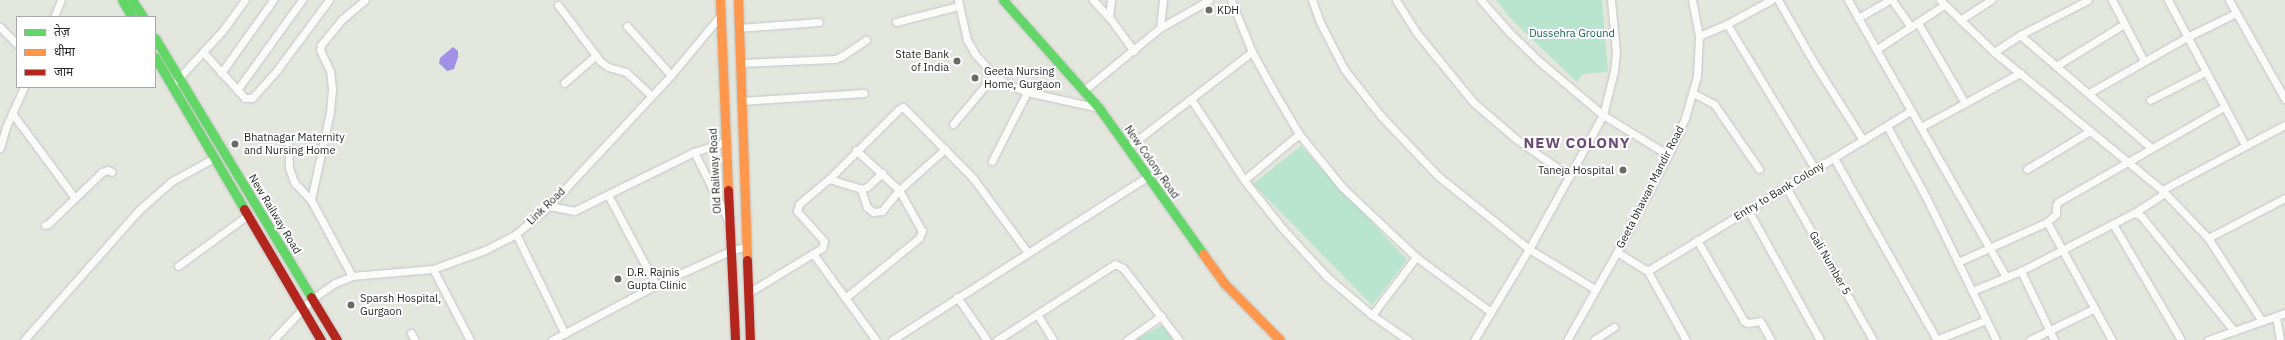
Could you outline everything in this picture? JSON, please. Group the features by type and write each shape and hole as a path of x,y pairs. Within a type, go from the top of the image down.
{"main road":[{"path":"122,0 131,16"},
{"path":"132,0 142,16"},
{"name":"Old Railway Road","path":"720,0 725,142 735,340"},
{"path":"738,0 750,340"},
{"name":"New Colony Road","path":"1003,0 1083,92 1099,108 1224,283 1280,340"},
{"name":"New Railway Road","path":"156,40 336,340"},
{"path":"156,59 304,308 321,340"}],"street":[{"path":"54,16 61,0"},
{"path":"171,85 179,79 223,30 244,0"},
{"path":"221,73 273,0"},
{"path":"237,90 302,0"},
{"path":"203,52 245,98 252,98 277,70 329,0"},
{"path":"311,200 332,96 330,71 320,50 321,45 341,20 365,0"},
{"path":"1093,0 1109,17 1134,51"},
{"path":"1109,17 1110,0"},
{"path":"1160,28 1163,0"},
{"path":"1083,92 1160,28 1208,0"},
{"path":"1231,0 1252,52 1299,134 1342,186 1416,257 1491,312"},
{"path":"1312,0 1320,22 1344,69 1381,116 1438,176 1528,250 1595,289"},
{"path":"1396,0 1416,32 1473,102 1516,139 1569,176"},
{"path":"1480,0 1508,31 1539,61 1603,115 1668,155"},
{"path":"1474,340 1528,250 1603,115 1614,71 1616,52 1612,0"},
{"name":"Geeta bhawan Mandir Road","path":"1567,340 1617,252 1668,155 1685,118 1697,76 1699,36 1692,0"},
{"path":"1699,36 1727,24 1771,0"},
{"path":"1778,0 1816,66 1863,140"},
{"path":"1848,0 2006,277"},
{"path":"1858,18 1889,0"},
{"path":"1892,0 1911,27"},
{"path":"1960,20 1991,0"},
{"path":"1994,52 2020,35 2088,0"},
{"path":"2112,0 2144,61"},
{"path":"2168,0 2245,145"},
{"path":"2229,0 2285,99"},
{"path":"1877,49 1918,23 1942,2 1994,52 2164,192 2208,238 2262,321"},
{"path":"896,22 959,3 967,40 975,54 994,75 1009,85 1027,92 1099,108"},
{"path":"558,4 595,56 604,65 626,72 651,95"},
{"path":"2089,93 2187,37 2236,13"},
{"name":"Link Road","path":"273,340 312,299 335,283 352,276 433,270 491,247 516,234 549,206 651,95 672,75 721,15"},
{"path":"738,28 819,22"},
{"path":"1918,23 1965,103"},
{"path":"1727,24 1815,170"},
{"path":"2056,66 2124,24"},
{"path":"627,26 672,75"},
{"path":"0,27 16,43"},
{"path":"2020,35 2150,147"},
{"path":"740,63 835,59 866,40"},
{"path":"1128,147 1252,52"},
{"path":"564,83 595,56"},
{"path":"2150,100 2205,72"},
{"path":"1921,128 2020,73"},
{"path":"953,124 994,75"},
{"path":"0,148 3,125 12,113 24,88"},
{"path":"992,162 1027,92"},
{"path":"741,101 864,93"},
{"path":"1693,93 1714,104 1759,169"},
{"path":"1191,99 1244,180 1326,276 1372,315 1408,340"},
{"path":"748,293 814,255 822,248 824,241 800,215 798,208 799,204 829,179 856,150 899,109 903,107 973,178 1028,253"},
{"path":"1958,262 1988,247 2047,222 2056,214 2056,206 2058,202 2150,147 2224,107"},
{"name":"Entry to Bank Colony","path":"1647,270 1911,111"},
{"path":"12,113 76,198"},
{"path":"1972,292 2021,271 2134,213 2164,192 2245,145 2285,125"},
{"path":"1887,126 1926,196 1996,340"},
{"path":"2027,168 2090,132"},
{"path":"1244,180 1299,134"},
{"path":"288,138 289,168 294,182 311,200 352,276"},
{"path":"549,206 574,212 694,152 725,142"},
{"path":"861,190 867,207 877,213 882,212 899,190 945,149"},
{"path":"845,298 922,234 922,227 899,190 856,150"},
{"path":"694,152 730,224"},
{"path":"24,340 139,210 172,181 214,158"},
{"path":"1834,158 1937,340 1986,320"},
{"path":"45,225 48,224 76,198 102,172 108,170 112,172"},
{"path":"829,179 861,190 868,187 882,173"},
{"path":"892,340 1147,177"},
{"name":"Gali Number 5","path":"1786,187 1873,340"},
{"path":"608,194 656,285"},
{"path":"2208,238 2285,198"},
{"path":"1748,210 1820,340"},
{"path":"2134,213 2141,216 2234,331"},
{"path":"178,266 248,215"},
{"path":"2047,222 2112,340"},
{"path":"2113,224 2180,340"},
{"path":"516,234 558,338 656,285 730,251 747,246"},
{"path":"1697,240 1744,321 1748,323 1760,321 1771,340"},
{"path":"1617,252 1647,270 1686,340"},
{"path":"814,255 876,340"},
{"path":"1372,315 1416,257"},
{"path":"997,340 1115,264 1123,268 1179,340"},
{"path":"433,270 470,340"},
{"path":"2021,271 2054,340"},
{"path":"958,297 987,340"},
{"path":"2030,340 2095,308"},
{"path":"1037,314 1053,340"},
{"path":"2208,340 2285,314"},
{"path":"1127,340 1161,316"},
{"path":"2276,317 2280,340"},
{"path":"1594,340 1614,327"},
{"path":"411,333 415,340"}],"green space":[{"name":"Dussehra Ground","path":"1496,0 1602,0 1608,72 1583,74 1577,82 1512,20"},
{"path":"1301,146 1407,260 1372,305 1253,184"},
{"path":"1163,325 1173,340 1135,340"}],"shaded area":[{"path":"453,47 458,51 458,57 454,69 447,71 439,63 440,58"}],"traffic: fast":[{"path":"122,0 131,16"},
{"path":"132,0 142,16"},
{"path":"1003,0 1099,108 1203,254"},
{"path":"156,40 311,297"},
{"path":"156,59 244,209"}],"traffic: slow":[{"path":"720,0 728,190"},
{"path":"738,0 747,260"},
{"path":"1203,254 1224,283 1280,340"}],"traffic: jam":[{"path":"728,190 735,340"},
{"path":"244,209 321,340"},
{"path":"747,260 750,340"},
{"path":"311,297 337,340"}],"place":[{"name":"KDH","path":"1209,10"},
{"name":"State Bank of India","path":"957,61"},
{"name":"Geeta Nursing Home, Gurgaon","path":"975,78"},
{"name":"Bhatnagar Maternity and Nursing Home","path":"235,144"},
{"name":"Taneja Hospital","path":"1623,170"},
{"name":"D.R. Rajnis Gupta Clinic","path":"618,279"},
{"name":"Sparsh Hospital, Gurgaon","path":"351,305"}],"district":[{"name":"NEW COLONY","path":"1577,143"}]}
